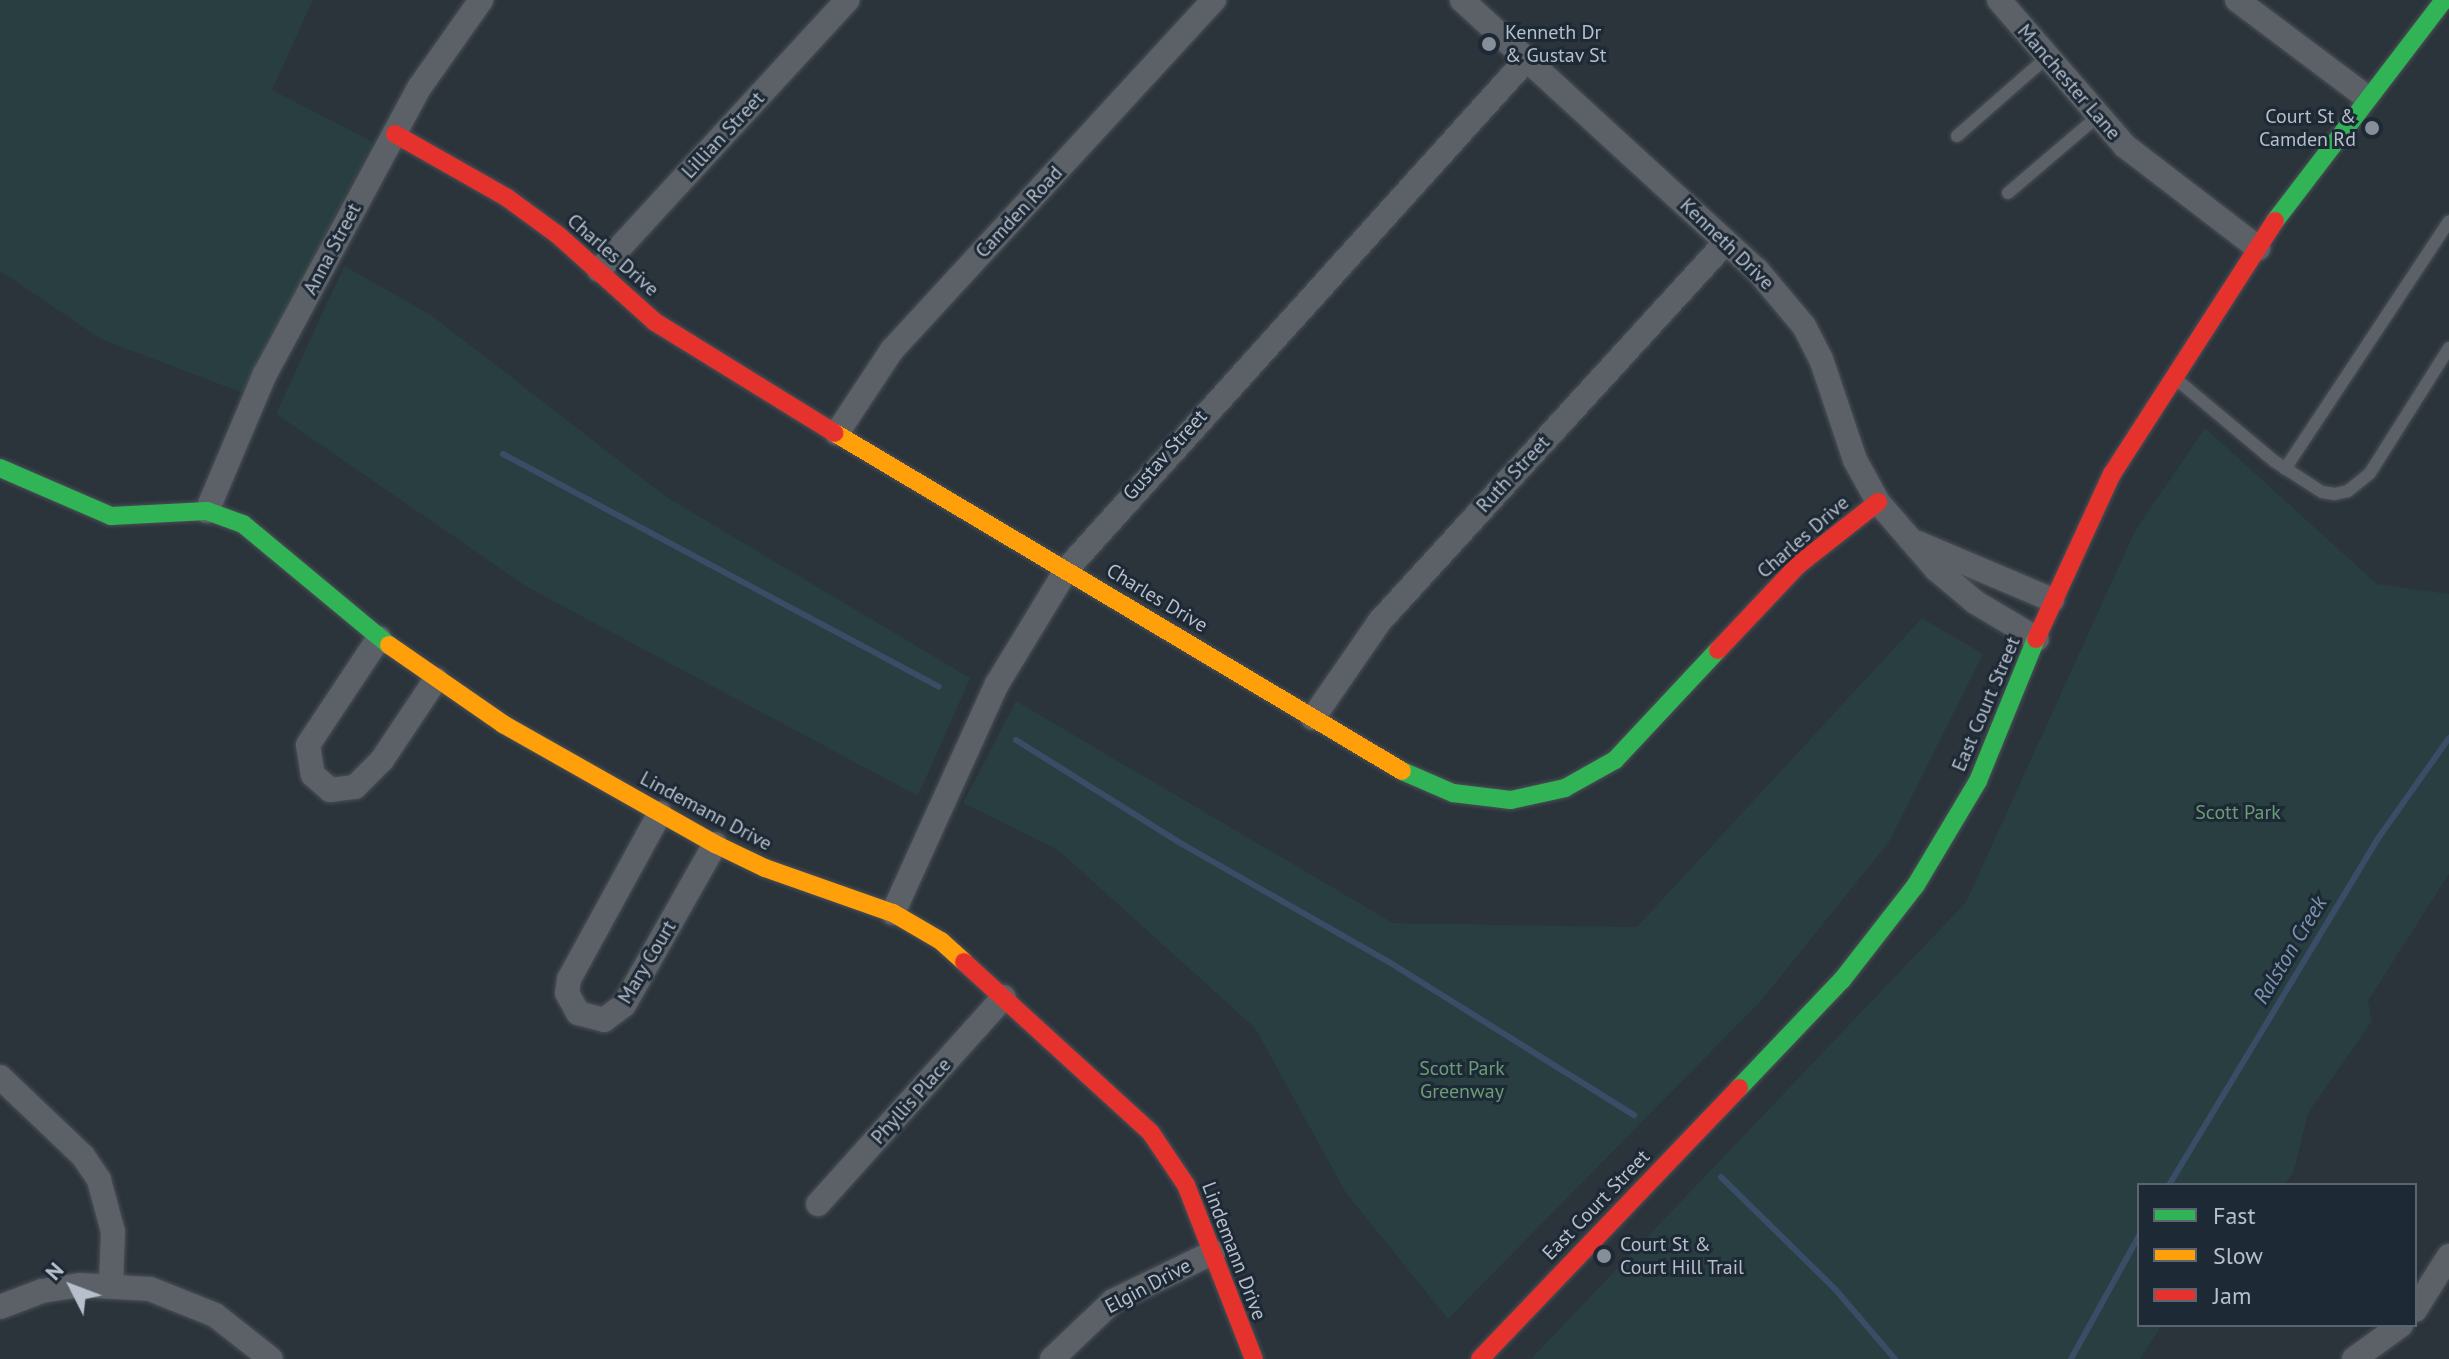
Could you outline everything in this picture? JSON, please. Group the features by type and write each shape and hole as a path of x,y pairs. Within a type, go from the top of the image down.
{"street":[{"name":"Anna Street","path":"207,511 265,374 395,134 462,20 481,0"},
{"name":"Lillian Street","path":"599,270 847,0"},
{"name":"Camden Road","path":"837,433 892,350 1214,0"},
{"name":"Kenneth Drive","path":"1462,0 1726,242 1804,326 1821,359 1855,460 1878,502 1917,543 1936,569 1975,602 2037,639"},
{"name":"Manchester Lane","path":"1999,0 2097,117 2168,182 2258,248"},
{"path":"2237,0 2366,97"},
{"name":"East Court Street","path":"1480,1359 1880,934 1978,781 2052,600 2112,474 2258,248 2366,97 2444,0"},
{"name":"Gustav Street","path":"893,913 997,684 1067,569 1527,59"},
{"name":"Charles Drive","path":"395,134 506,197 599,270 655,322 1399,770 1453,793 1511,800 1565,788 1615,760 1798,565 1878,502"},
{"name":"Ruth Street","path":"1313,718 1380,621 1726,242"},
{"name":"Lindemann Drive","path":"0,468 111,516 207,511 243,524 379,638 503,724 715,844 790,877 893,913 941,941 1151,1133 1186,1185 1214,1252 1235,1319 1254,1359"},
{"name":"Kenneth Drive","path":"1917,543 2052,600"},
{"path":"379,638 308,745 313,775 330,790 355,787 382,760 436,679"},
{"name":"Mary Court","path":"660,813 569,979 567,993 578,1013 604,1020 624,1005 715,844"},
{"name":"Phyllis Place","path":"818,1204 1004,997"},
{"path":"0,1077 83,1156 99,1180 113,1232 111,1284"},
{"name":"Elgin Drive","path":"1052,1359 1113,1301 1214,1252"},
{"path":"2417,1307 2449,1256"},
{"path":"0,1307 42,1291 111,1284 187,1301 241,1332 271,1359"},
{"path":"2354,1359 2398,1327"}],"lane":[{"path":"1957,136 2046,58"},
{"path":"2008,193 2097,117"},
{"path":"2285,469 2449,221"},
{"path":"2173,377 2285,469 2322,492 2335,494 2359,484 2449,348"}],"green space":[{"path":"0,0 313,0 272,90 373,142 243,393 101,339 0,271"},
{"path":"344,266 431,315 665,496 970,678 918,796 527,587 276,414"},
{"name":"Scott Park","path":"2205,428 2377,584 2449,594 2449,874 2368,1001 2372,1021 2308,1113 2294,1171 2285,1183 2137,1183 2137,1327 2161,1327 2140,1359 1531,1359 1966,902 2135,531"},
{"name":"Scott Park Greenway","path":"1922,618 1983,654 1889,842 1760,1002 1448,1319 1346,1193 1255,1028 1058,850 963,803 1016,701 1393,923 1637,927"}],"waterway":[{"path":"503,454 939,687"},
{"name":"Ralston Creek","path":"2170,1183 2379,837 2449,738"},
{"path":"1016,740 1182,844 1389,962 1634,1115"},
{"path":"1721,1177 1835,1289 1895,1359"},
{"name":"Ralston Creek","path":"2071,1359 2137,1240"}],"traffic: fast":[{"path":"2275,221 2444,0"},
{"path":"0,468 111,516 207,511 243,524 389,645"},
{"path":"1739,1088 1842,980 1916,885 1978,781 2036,639"},
{"path":"1402,771 1453,793 1511,800 1565,788 1615,760 1718,650"}],"traffic: slow":[{"path":"835,433 1402,771"},
{"path":"389,645 503,724 715,844 765,868 893,913 941,941 964,962"}],"traffic: jam":[{"path":"395,134 506,197 558,235 655,322 835,433"},
{"path":"2036,639 2112,474 2275,221"},
{"path":"1718,650 1798,565 1878,502"},
{"path":"964,962 1151,1133 1186,1185 1254,1359"},
{"path":"1480,1359 1739,1088"}],"place":[{"name":"Kenneth Dr & Gustav St","path":"1489,44"},
{"name":"Court St & Camden Rd","path":"2372,128"},
{"name":"Court St & Court Hill Trail","path":"1604,1256"}]}
